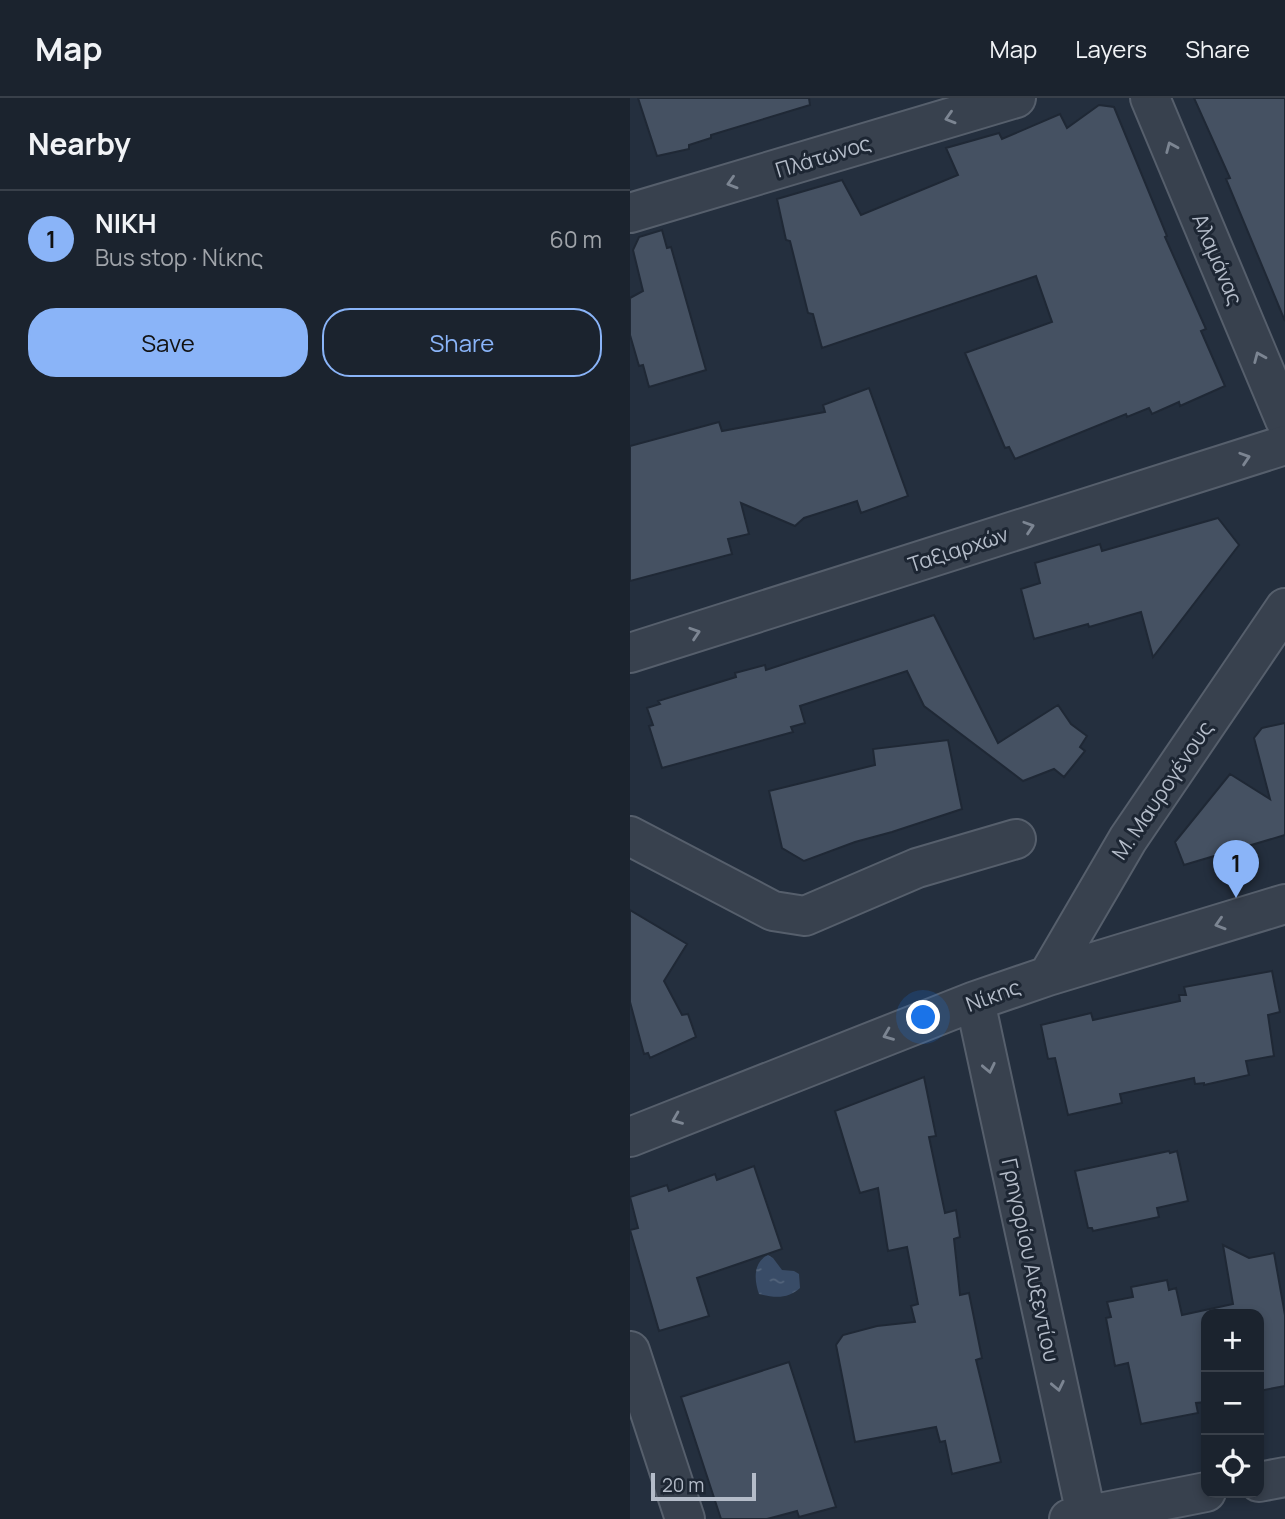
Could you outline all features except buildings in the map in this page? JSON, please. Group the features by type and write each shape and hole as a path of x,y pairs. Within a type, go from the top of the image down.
{"street":[{"name":"Πλάτωνος","path":"630,213 1016,98"},
{"name":"Αλαμάνας","path":"1150,98 1285,420"},
{"name":"Ταξιαρχών","path":"630,653 1285,445"},
{"name":"Μ. Μαυρογένους","path":"1048,976 1128,839 1285,608"},
{"path":"630,836 772,911 805,916 917,869 1016,839"},
{"name":"Νίκης","path":"630,1137 975,1001 1285,904"},
{"name":"Γρηγορίου Αυξεντίου","path":"975,1001 1081,1518"},
{"path":"630,1350 684,1519"},
{"path":"1264,1481 1285,1477"},
{"path":"1081,1518 1201,1493"}],"water":[{"path":"768,1255 782,1270 799,1274 800,1288 781,1297 759,1294 756,1283 757,1267"}],"place":[{"name":"ΝΙΚΗ","path":"1236,898"}]}
